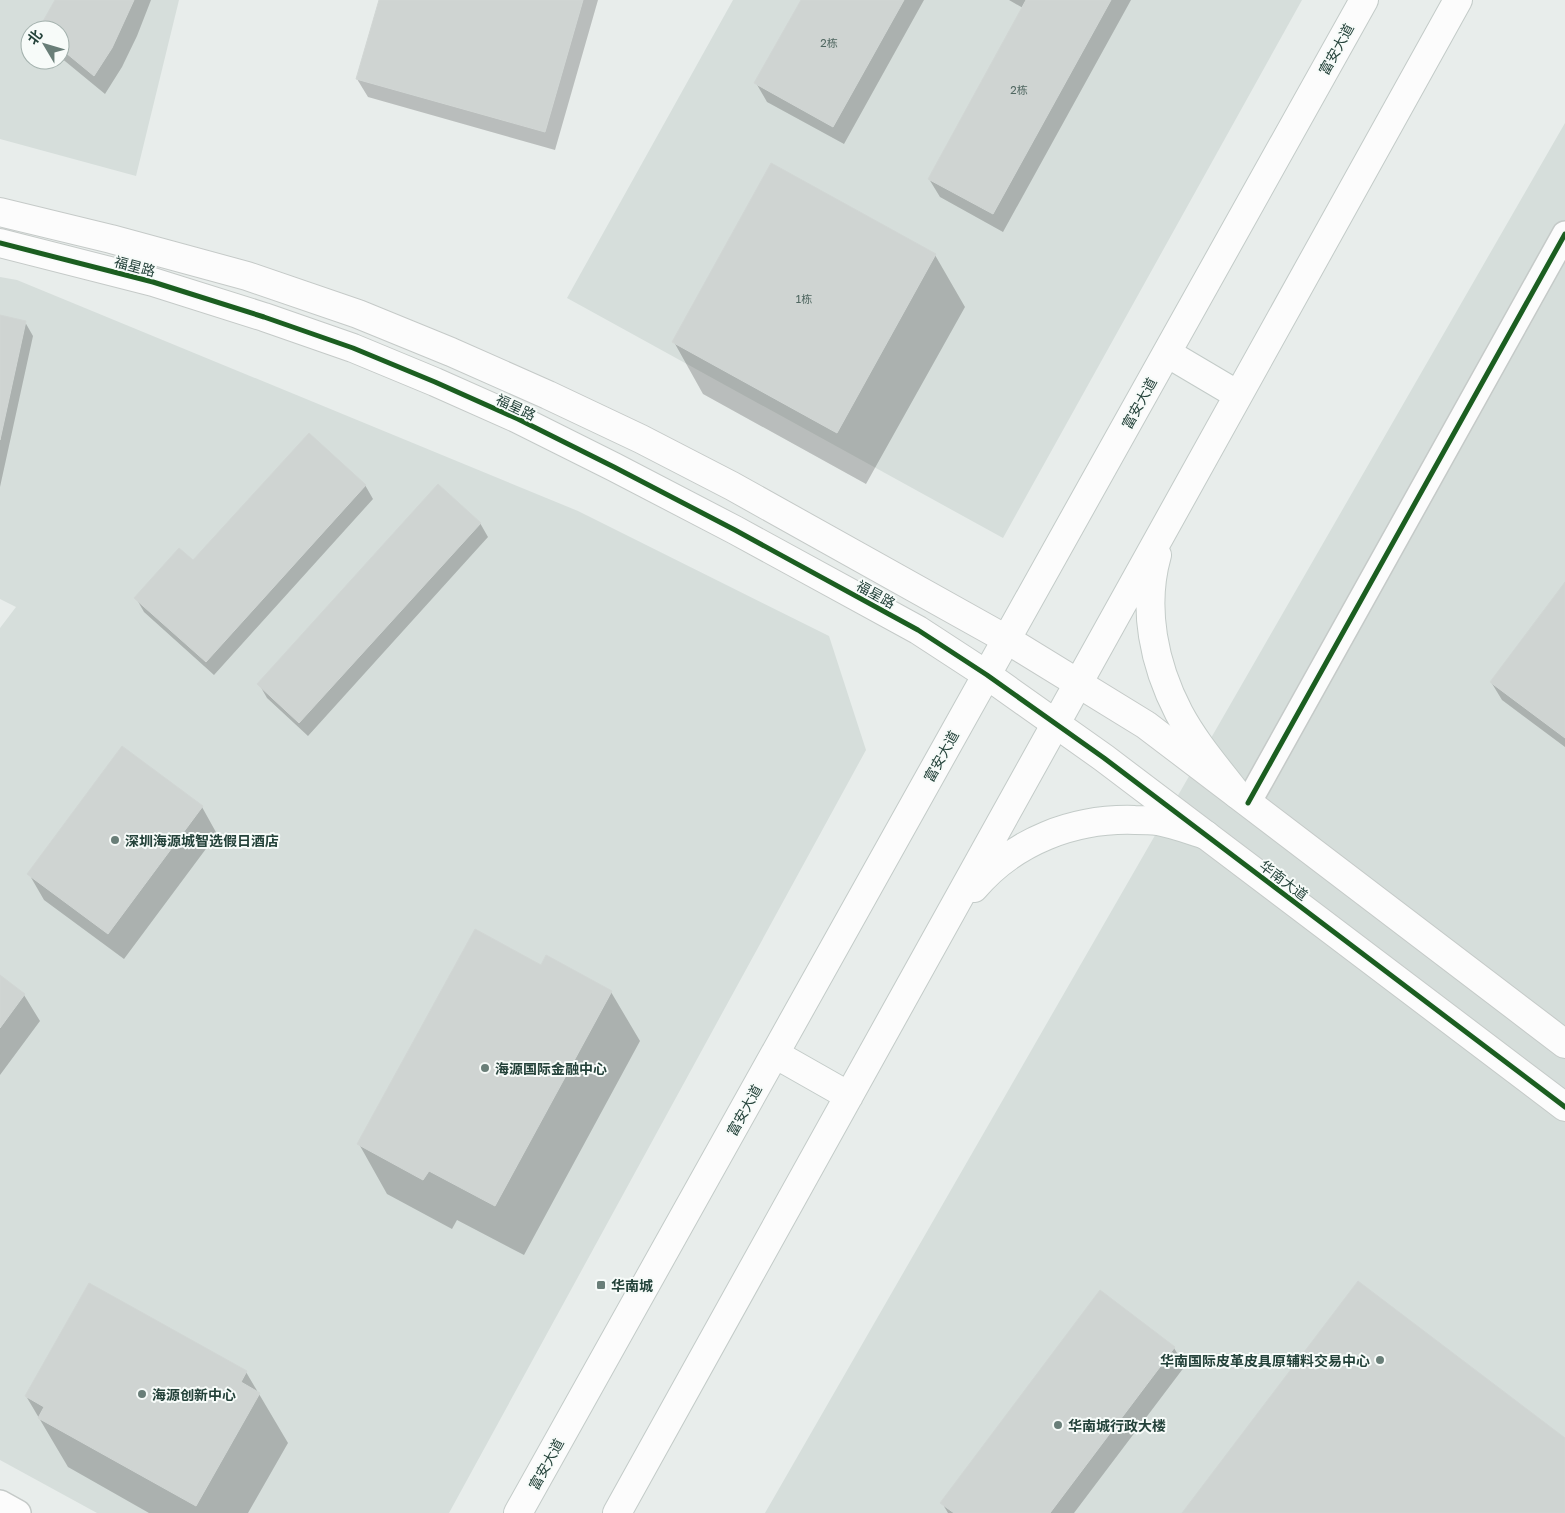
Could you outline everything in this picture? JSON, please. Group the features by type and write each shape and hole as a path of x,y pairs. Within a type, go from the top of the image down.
{"main road":[{"name":"富安大道","path":"518,1513 1364,0"},
{"path":"617,1513 1458,0"},
{"name":"福星路","path":"0,212 111,239 247,276 358,314 451,352 642,439 716,477 1006,639"},
{"name":"福星路","path":"0,243 153,282 264,317 353,348 435,382 518,419 735,530 918,630 987,674"},
{"path":"1167,353 1238,395"},
{"path":"1166,525 1154,568 1150,601 1154,643 1162,674 1179,714 1205,754 1242,799"},
{"path":"1006,639 1146,725 1565,1044"},
{"name":"华南大道","path":"987,674 1206,835 1565,1107"},
{"path":"948,917 979,882 1007,856 1042,837 1081,824 1121,820 1157,821 1206,835"},
{"path":"775,1054 849,1096"}],"street":[{"path":"1242,799 1565,234"},
{"path":"0,1503 18,1513"}],"shaded area":[{"path":"0,0 179,0 136,176 0,139"},
{"path":"733,0 1302,0 1003,538 567,298"},
{"path":"1565,123 1565,1513 765,1513"},
{"path":"0,277 17,280 578,511 829,636 866,750 449,1513 97,1513 0,1460 0,628 16,607 0,599"}],"building":[{"path":"55,0 134,0 112,48 94,76 70,56 70,20 44,20"},
{"path":"379,0 583,0 545,132 356,79"},
{"path":"801,0 904,0 833,127 754,83"},
{"path":"1026,0 1111,0 993,214 928,179"},
{"path":"771,163 936,254 837,433 672,342"},
{"path":"0,315 26,321 0,440"},
{"path":"309,433 366,485 206,662 134,598 179,548 193,560"},
{"path":"438,484 481,523 299,723 257,684"},
{"path":"1565,582 1565,738 1490,682"},
{"name":"深圳海源城智选假日酒店","path":"122,746 203,806 108,934 27,874"},
{"name":"海源国际金融中心","path":"475,929 541,965 546,955 612,991 495,1206 429,1171 423,1180 357,1144"},
{"path":"0,975 25,994 0,1028"},
{"name":"华南国际皮革皮具原辅料交易中心","path":"1358,1281 1565,1438 1565,1513 1182,1513"},
{"name":"海源创新中心","path":"89,1283 247,1371 241,1382 260,1393 196,1506 38,1418 44,1407 25,1396"},
{"name":"华南城行政大楼","path":"1100,1290 1175,1347 1050,1513 954,1513 940,1503"}],"cycle path":[{"path":"1248,803 1565,234"},
{"path":"0,243 153,282 264,317 353,348 435,382 518,419 614,467 735,530 918,630 987,675 1104,758 1565,1107"}],"place":[{"name":"深圳海源城智选假日酒店","path":"115,840"},
{"name":"海源国际金融中心","path":"485,1068"},
{"name":"华南城","path":"601,1285"},
{"name":"华南国际皮革皮具原辅料交易中心","path":"1380,1360"},
{"name":"海源创新中心","path":"142,1394"},
{"name":"华南城行政大楼","path":"1058,1425"}]}
